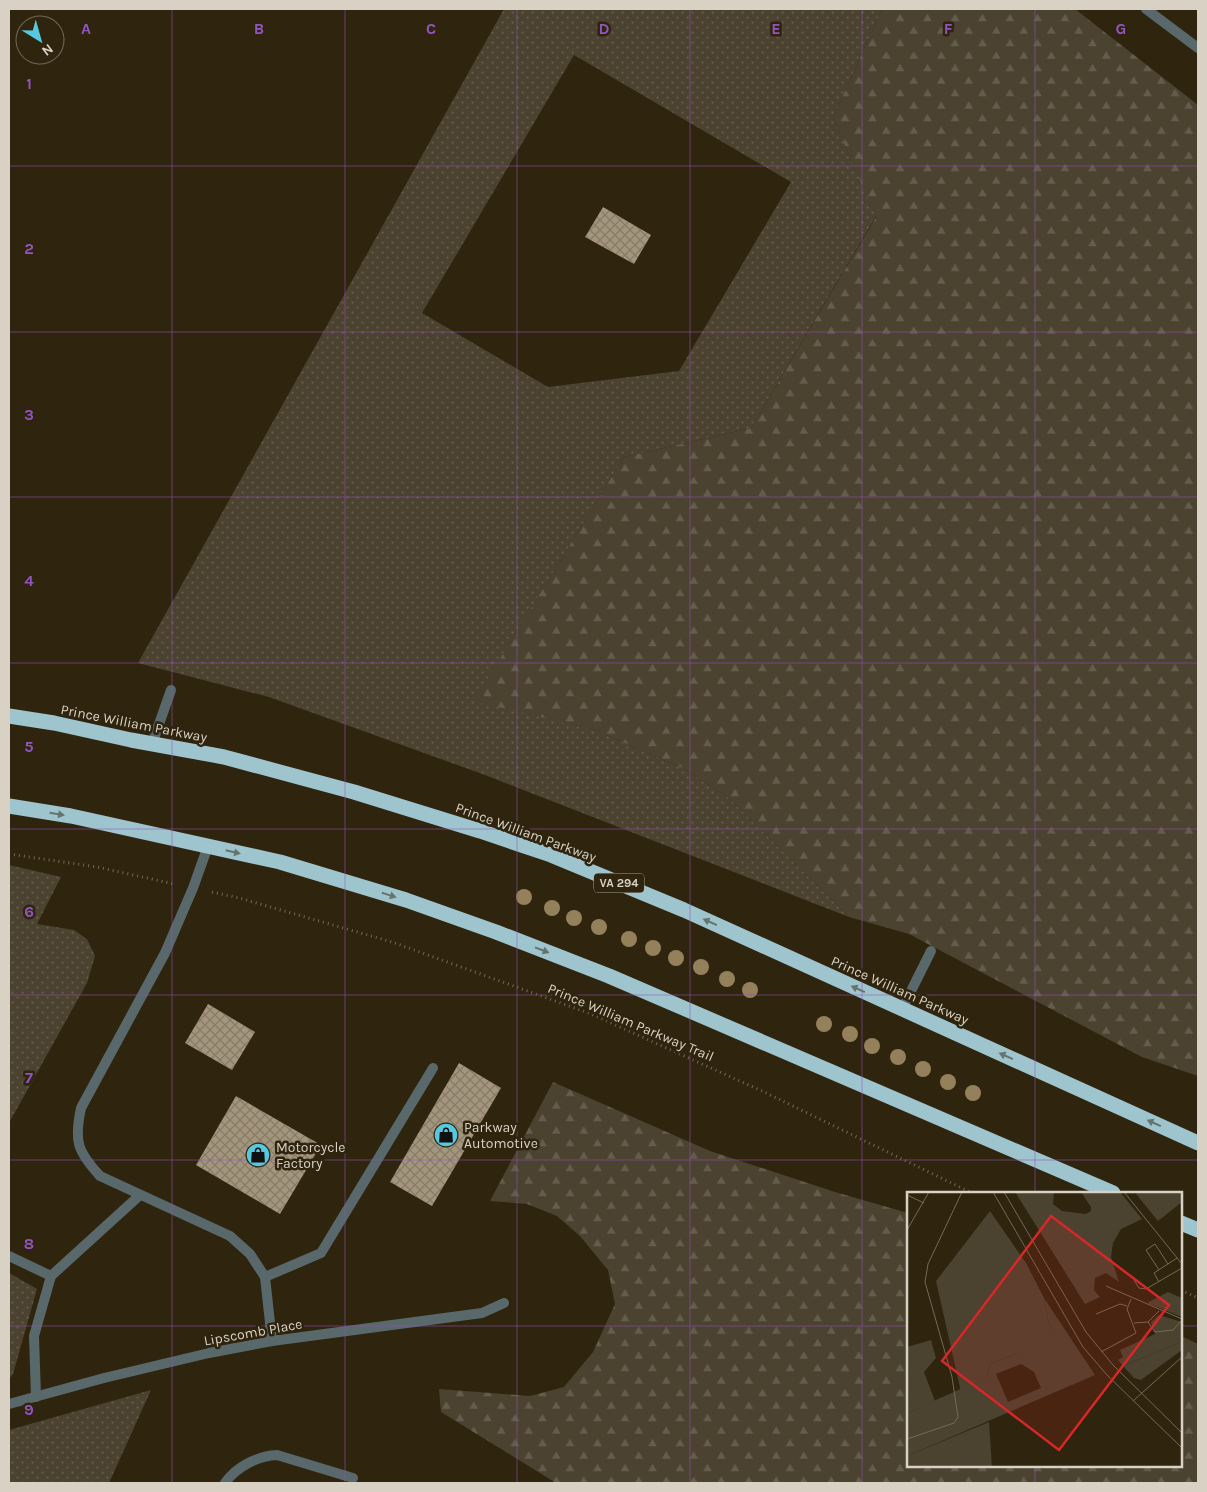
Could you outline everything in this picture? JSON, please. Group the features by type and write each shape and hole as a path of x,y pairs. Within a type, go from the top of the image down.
{"highway":[{"name":"Prince William Parkway","path":"9,716 54,723 224,757 354,792 551,855 684,910 1198,1143"},
{"path":"9,806 70,816 280,862 406,900 609,976 1110,1192"},
{"path":"1182,1223 1198,1230"}],"street":[{"path":"1146,9 1198,48"},
{"path":"152,744 171,690"},
{"path":"208,846 193,888 165,953 81,1108 77,1127 78,1143 86,1161 100,1176 230,1236 250,1254 264,1277 272,1341"},
{"path":"902,1009 931,951"},
{"path":"264,1277 320,1253 433,1068"},
{"path":"36,1397 34,1336 51,1276 140,1195"},
{"path":"9,1256 51,1276"},
{"name":"Lipscomb Place","path":"9,1404 209,1353 272,1341 482,1313 504,1303"},
{"path":"225,1483 253,1460 278,1455 353,1478"}],"path":[{"path":"9,854 97,867 142,876"},
{"name":"Prince William Parkway Trail","path":"239,898 392,942 591,1014 762,1090 970,1192"},
{"path":"1182,1290 1198,1298"}],"green space":[{"path":"504,9 882,9 833,118 876,216 751,428 624,457 475,700 595,730 682,768 728,797 849,917 485,775 269,697 138,663","holes":["574,55 791,182 679,371 548,387 422,313"]},
{"path":"882,9 1075,9 1198,105 1198,1076 1142,1057 909,934 849,917 728,797 682,768 595,730 474,701 624,457 751,428 876,217 833,118"},
{"path":"9,865 61,877 37,924 74,930 87,939 95,956 87,983 9,1123"},
{"path":"553,1082 710,1151 835,1192 907,1213 907,1467 1182,1467 1182,1336 1198,1344 1198,1483 556,1483 441,1412 439,1389 530,1396 564,1387 593,1352 615,1304 608,1270 580,1236 557,1216 527,1204 490,1201"},
{"path":"9,1273 37,1289 13,1374 9,1379"},
{"path":"151,1390 109,1483 9,1483 9,1430"}],"building":[{"path":"603,207 651,235 634,264 585,237"},
{"path":"208,1004 255,1032 232,1070 185,1043"},
{"name":"Parkway Automotive","path":"459,1063 501,1088 432,1206 390,1182"},
{"name":"Motorcycle Factory","path":"236,1096 321,1145 280,1214 196,1165"}],"place":[{"name":"Parkway Automotive","path":"446,1135"},
{"name":"Motorcycle Factory","path":"258,1155"}]}
